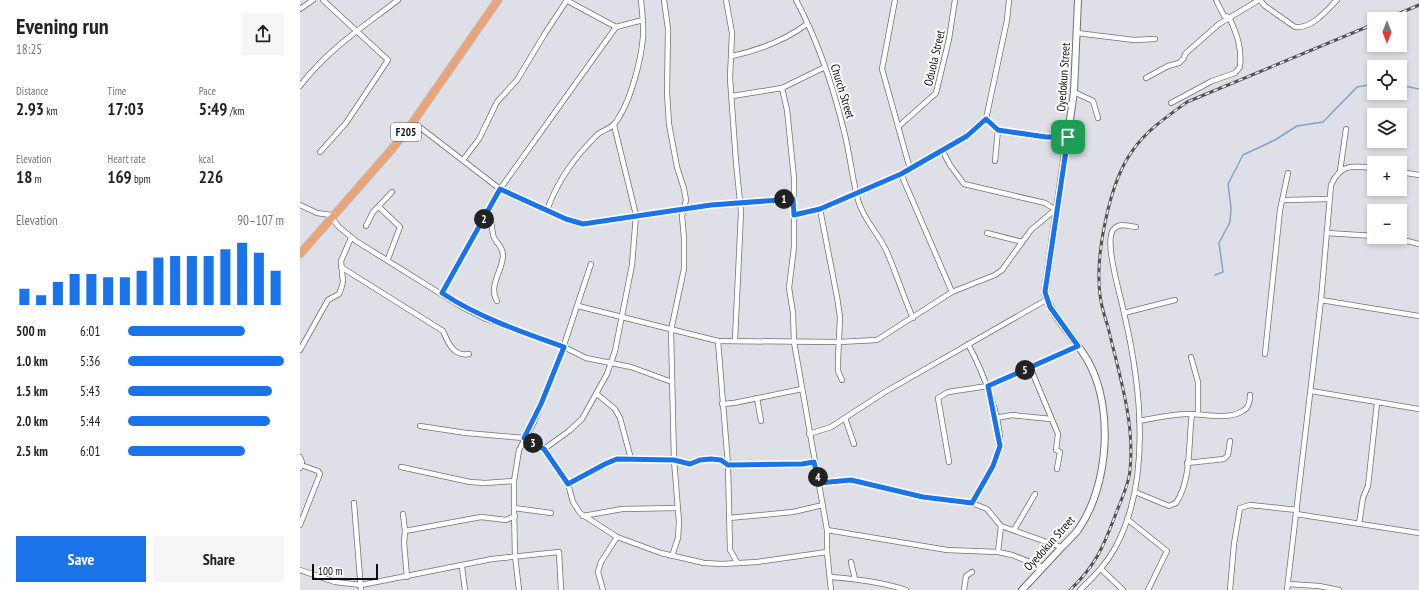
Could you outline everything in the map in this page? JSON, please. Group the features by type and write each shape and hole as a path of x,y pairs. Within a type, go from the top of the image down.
{"main road":[{"name":"F205","path":"332,216 411,122 497,0"},
{"name":"F205","path":"300,252 376,168 413,122 469,39"}],"street":[{"path":"300,9 313,0"},
{"path":"320,152 346,123 388,60 323,0"},
{"path":"300,86 346,38 398,0"},
{"path":"462,160 479,139 497,102 517,80 566,0 616,27"},
{"path":"547,210 559,181 571,163 599,133 614,125 633,83 642,46 642,0"},
{"path":"664,0 668,28 667,93 669,124 677,167 686,200 682,216 684,269 671,330 674,460 679,522 678,538 672,556"},
{"path":"726,0 731,26 732,56 730,78 742,212 735,340"},
{"name":"Church Street","path":"796,0 813,35 825,67 844,131 861,208 887,251 913,318"},
{"path":"895,0 882,69 890,93 910,169"},
{"name":"Oduola Street","path":"898,127 936,93 949,40 955,0"},
{"path":"794,215 820,209 901,174 967,136 986,119 1007,20 1009,0"},
{"name":"Oyedokun Street","path":"1022,590 1077,532 1091,506 1100,477 1103,456 1102,396 1092,368 1046,300 1046,282 1074,92 1078,0"},
{"path":"1216,0 1224,16 1230,17"},
{"path":"1146,78 1168,66 1179,63 1184,58 1185,54 1209,32 1230,17 1260,0 1265,6 1295,27 1301,28 1314,21 1337,0"},
{"path":"1171,103 1212,81 1238,70 1240,67 1240,45 1230,17"},
{"path":"442,293 500,189 616,27 643,20"},
{"path":"732,56 758,51 798,31 807,24"},
{"path":"1077,33 1134,40 1155,39"},
{"path":"732,96 782,88 825,67"},
{"path":"782,88 787,110 794,178 794,247 789,288 794,342 827,530 827,552 831,577 831,590"},
{"path":"1074,92 1093,100 1098,118"},
{"path":"986,119 998,130 1046,137 1068,137"},
{"path":"413,122 500,189 566,219 583,224 636,215 740,202 793,199"},
{"path":"544,449 569,432 582,419 597,394 615,351 632,265 636,215 614,125"},
{"path":"1287,590 1321,300 1329,199 1331,185 1340,171 1346,129"},
{"path":"995,161 998,130"},
{"path":"942,150 950,165 964,184 1057,207"},
{"path":"1340,171 1347,168 1367,168"},
{"path":"1265,354 1280,210 1284,200 1288,173"},
{"path":"1407,173 1419,175"},
{"path":"901,174 952,292"},
{"path":"366,226 373,212 392,192"},
{"path":"1284,200 1329,199"},
{"path":"300,205 317,214 332,216 339,227 351,238 388,259 462,307 486,319 564,347 586,358 631,367 672,382"},
{"path":"379,207 400,227 388,259"},
{"path":"578,306 718,341 839,342 877,340 952,292 994,276 1002,270 1031,230 1057,207"},
{"path":"820,209 838,297 840,317 838,371 842,380"},
{"path":"487,214 491,219 493,236 501,245 503,258 493,290 497,301"},
{"path":"1080,590 1101,569 1115,549 1127,519 1135,492 1139,463 1139,421 1133,358 1124,313 1114,277 1112,233 1117,226 1121,224 1136,227"},
{"path":"988,233 1022,242"},
{"path":"1327,233 1367,236"},
{"path":"300,350 328,300 338,294 341,289 343,282 341,261 351,238"},
{"path":"1407,241 1419,244"},
{"path":"519,590 515,556 514,481 519,450 541,404 564,347 591,264"},
{"path":"341,267 443,331 449,346 454,350 463,355 469,354"},
{"path":"809,434 831,427 885,392 1046,300"},
{"path":"1124,313 1175,300"},
{"path":"1321,300 1419,316"},
{"path":"718,341 728,465 730,550 737,562"},
{"path":"968,344 988,386 1000,441 999,454 972,503"},
{"path":"949,462 938,398 948,392 988,386 1078,346"},
{"path":"1191,357 1198,382 1198,414"},
{"path":"1030,367 1041,390 1058,434 1056,450 1060,452 1057,469"},
{"path":"722,404 802,389"},
{"path":"1311,391 1419,409"},
{"path":"597,394 615,408 620,418 631,459"},
{"path":"1139,421 1192,414 1220,416 1235,414 1244,411 1250,404 1250,395"},
{"path":"757,398 761,421"},
{"path":"1359,524 1363,498 1368,486 1377,403"},
{"path":"1135,492 1162,504 1173,505 1179,498 1187,463 1192,414"},
{"path":"996,418 1012,415 1051,419"},
{"path":"845,418 854,444"},
{"path":"420,426 466,433 524,438 544,449 568,484 573,502 583,516 617,537 641,547 704,563 757,562 827,552"},
{"path":"1187,463 1224,459 1228,454 1230,441"},
{"path":"300,457 301,466 318,471 320,474 300,525"},
{"path":"568,484 610,461 631,459 674,460 690,464 700,460 711,459 721,460 728,465 802,464 814,462"},
{"path":"401,467 470,482 485,483 514,481"},
{"path":"819,483 851,480 923,497 972,503 987,509 1001,526 1062,547"},
{"path":"1014,530 1035,494"},
{"path":"354,503 361,588"},
{"path":"729,518 793,512 823,505"},
{"path":"1230,590 1236,525 1240,508 1250,505 1419,534"},
{"path":"514,508 550,513"},
{"path":"583,516 622,509 677,508"},
{"path":"402,514 405,531 404,543 407,577"},
{"path":"405,531 481,517 506,520 515,516"},
{"path":"1127,519 1167,551 1148,590"},
{"path":"998,552 1001,526"},
{"path":"827,530 947,550 998,552 1012,555 1043,567"},
{"path":"603,590 598,572 617,537"},
{"path":"300,570 339,583 361,588 407,577 515,556 559,552 561,590"},
{"path":"851,562 855,579"},
{"path":"462,566 465,590"},
{"path":"1101,569 1123,590"},
{"path":"964,590 966,576 972,572"},
{"path":"831,577 855,579 906,590"},
{"path":"1027,584 1031,590"},
{"path":"1288,584 1319,586 1339,590"}],"waterway":[{"path":"1215,275 1223,272 1219,243 1230,222 1231,208 1228,184 1243,155 1275,140 1297,126 1323,122 1357,87 1367,85"},
{"path":"1407,86 1419,89"}],"railway":[{"path":"1402,12 1419,5"},
{"path":"1070,590 1086,573 1102,547 1124,493 1130,470 1131,452 1128,416 1121,380 1101,303 1099,279 1102,240 1106,220 1117,181 1124,164 1145,136 1187,102 1367,27"}],"route":[{"path":"986,119 998,130 1046,137 1068,137 1045,292 1046,300 1050,307 1078,346 1043,360 1017,374 988,386 1000,437 999,454 972,503 952,502 923,497 851,480 819,483 814,462 802,464 728,465 721,460 711,459 703,459 690,464 685,464 674,460 660,461 617,459 610,461 568,484 544,449 524,438 534,422 564,347 486,319 462,307 442,293 500,189 566,219 583,224 711,205 793,199 794,215 820,209 901,174 967,136 986,119"}]}
